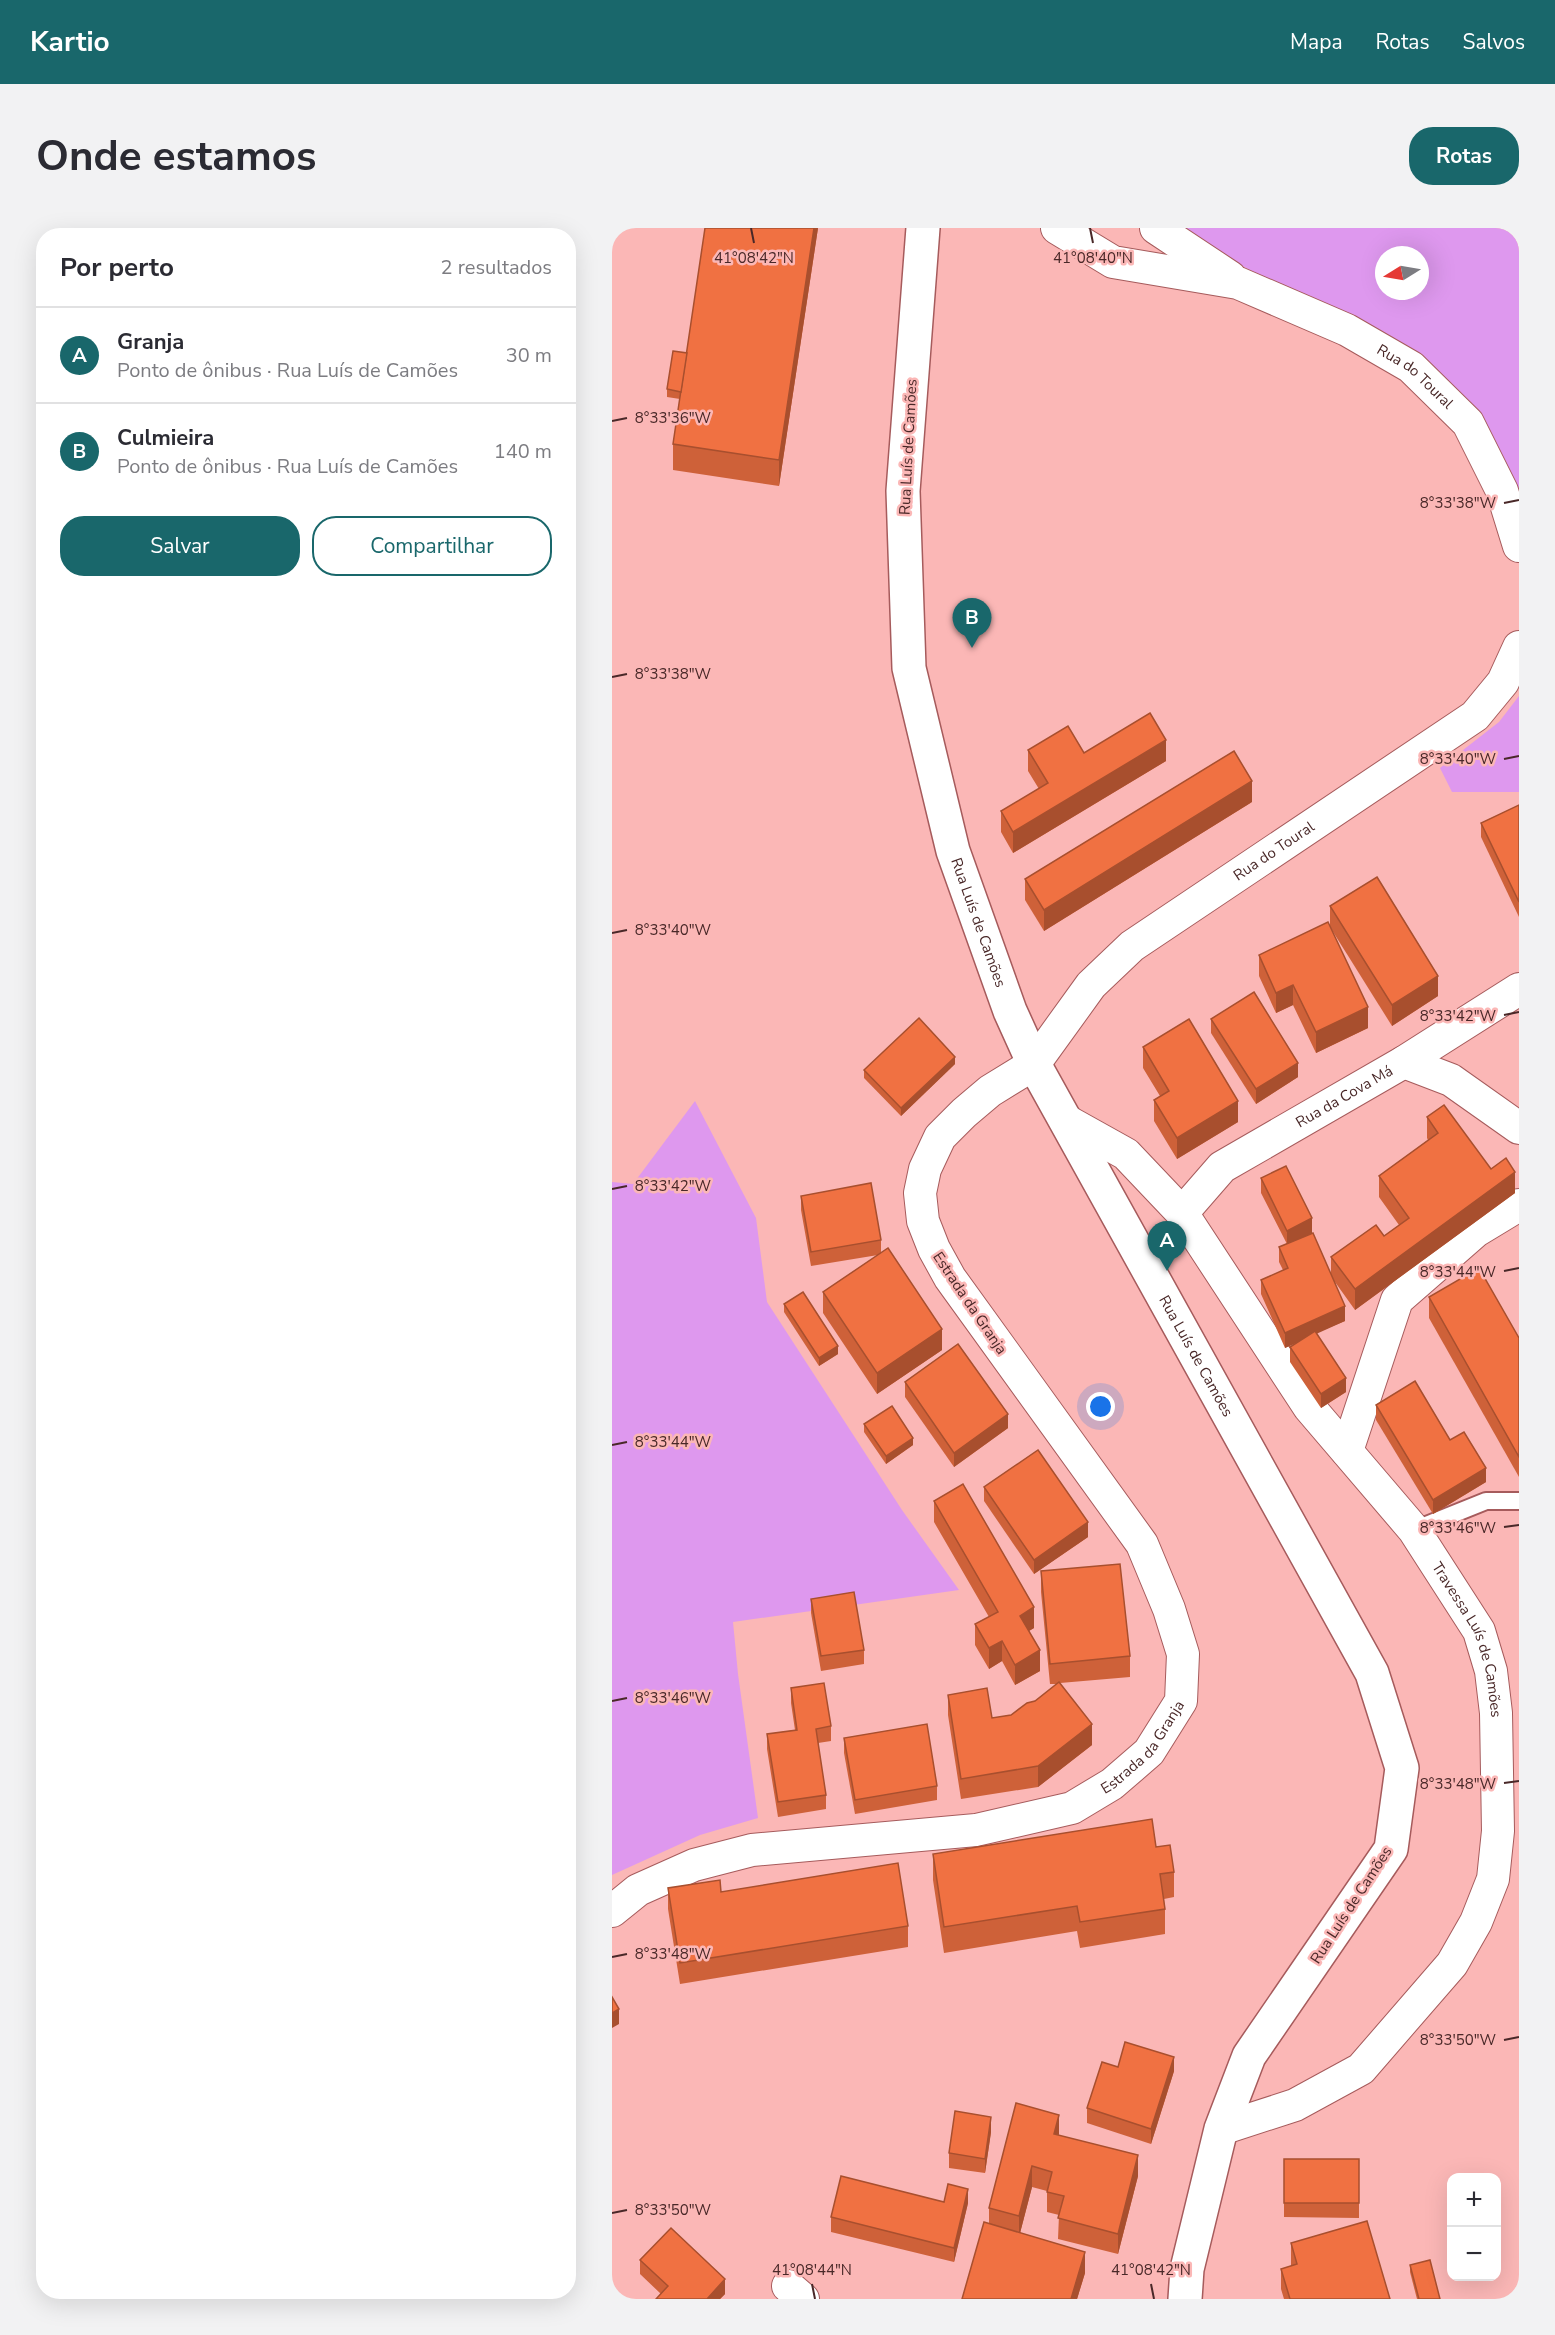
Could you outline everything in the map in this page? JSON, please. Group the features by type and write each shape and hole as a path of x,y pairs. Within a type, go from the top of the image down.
{"main road":[{"name":"Rua Luís de Camões","path":"923,228 903,491 909,668 953,851 1010,1011 1034,1064 1372,1673 1402,1768 1391,1849 1249,2056 1221,2129 1187,2269 1185,2299"}],"street":[{"name":"Rua do Toural","path":"1057,228 1113,262 1238,283"},
{"name":"Rua do Toural","path":"1156,228 1238,283 1347,330 1411,367 1468,423 1502,491 1519,546"},
{"name":"Rua do Toural","path":"1034,1064 1091,985 1132,946 1475,716 1503,682 1519,647"},
{"path":"1404,1062 1487,1007 1519,989"},
{"name":"Rua da Cova Má","path":"1182,1213 1222,1167 1404,1062 1451,1080 1519,1128"},
{"name":"Estrada da Granja","path":"612,1911 638,1890 694,1865 752,1850 976,1830 1072,1808 1112,1784 1149,1752 1181,1701 1183,1654 1169,1609 1142,1544 950,1278 934,1249 923,1221 921,1193 925,1168 940,1137 990,1092 1034,1064"},
{"name":"Travessa Luís de Camões","path":"1065,1120 1126,1154 1182,1213 1309,1407 1414,1530 1479,1631 1491,1671 1496,1713 1498,1831 1506,1877 1452,1964 1361,2069 1295,2105 1221,2129"},
{"path":"1347,1451 1397,1300 1476,1231 1519,1205"}],"lane":[{"path":"1414,1530 1486,1501 1519,1501"}],"shaded area":[{"path":"1176,228 1519,228 1519,503 1446,382"},
{"path":"1519,696 1519,792 1452,792 1440,768 1499,722"},
{"path":"695,1101 756,1218 767,1302 902,1510 959,1590 733,1622 758,1818 700,1835 612,1875 612,1182 633,1184"}],"building":[{"path":"705,228 814,228 779,460 673,444"},
{"path":"673,351 687,353 681,392 667,389"},
{"path":"1150,713 1166,740 1013,832 1001,811 1048,783 1028,750 1068,726 1084,753"},
{"path":"1234,751 1252,781 1044,910 1025,879"},
{"path":"1519,805 1519,902 1481,823"},
{"path":"1377,877 1438,976 1392,1005 1330,906"},
{"path":"1328,922 1368,1007 1316,1032 1293,985 1276,993 1259,955"},
{"path":"1254,992 1298,1063 1256,1089 1211,1019"},
{"path":"919,1018 955,1057 901,1108 864,1070"},
{"path":"1189,1019 1238,1101 1177,1138 1154,1100 1169,1091 1143,1047"},
{"path":"1444,1105 1491,1169 1506,1158 1515,1172 1355,1289 1331,1257 1376,1225 1384,1236 1409,1218 1379,1176 1438,1133 1427,1117"},
{"path":"1286,1166 1312,1218 1287,1231 1261,1178"},
{"path":"871,1183 881,1240 811,1252 801,1196"},
{"path":"1313,1233 1345,1306 1285,1333 1261,1280 1288,1268 1279,1247"},
{"path":"888,1248 942,1329 877,1373 823,1292"},
{"path":"1479,1268 1519,1338 1519,1457 1429,1297"},
{"path":"803,1292 838,1346 819,1358 784,1304"},
{"path":"1315,1331 1346,1378 1321,1394 1290,1347"},
{"path":"958,1344 1008,1414 954,1453 905,1382"},
{"path":"1415,1381 1450,1440 1464,1432 1486,1468 1433,1500 1376,1405"},
{"path":"892,1406 913,1438 886,1456 864,1424"},
{"path":"1038,1450 1088,1522 1034,1560 984,1487"},
{"path":"963,1484 1034,1607 1020,1616 1040,1650 1015,1665 1002,1641 989,1648 975,1624 998,1612 934,1501"},
{"path":"1120,1564 1130,1656 1050,1664 1041,1571"},
{"path":"854,1592 864,1650 821,1656 811,1599"},
{"path":"1059,1682 1092,1724 1038,1766 961,1779 948,1695 987,1688 992,1718 1011,1715 1027,1703 1035,1701"},
{"path":"824,1683 831,1726 816,1729 826,1795 778,1802 767,1734 797,1730 791,1688"},
{"path":"927,1724 937,1786 855,1800 844,1738"},
{"path":"1152,1819 1156,1847 1170,1845 1174,1872 1160,1874 1165,1909 1080,1922 1077,1906 944,1927 933,1854"},
{"path":"898,1863 908,1926 680,1963 668,1888 720,1880 721,1892"},
{"path":"612,1997 619,2009 612,2013"},
{"path":"1125,2042 1174,2057 1151,2129 1087,2108 1102,2062 1118,2067"},
{"path":"1016,2103 1059,2115 1054,2134 1138,2155 1118,2234 1058,2218 1064,2196 1047,2192 1052,2172 1032,2166 1019,2216 989,2208"},
{"path":"955,2111 991,2117 985,2159 949,2153"},
{"path":"1284,2159 1359,2159 1359,2203 1284,2203"},
{"path":"841,2176 944,2202 948,2184 968,2189 954,2248 831,2217"},
{"path":"1367,2221 1390,2299 1290,2299 1281,2269 1297,2264 1291,2243"},
{"path":"984,2222 1085,2252 1071,2299 962,2299"},
{"path":"671,2228 725,2279 707,2299 656,2299 668,2286 640,2260"},
{"path":"1430,2260 1440,2299 1419,2299 1410,2265"}],"place":[{"name":"Culmieira","path":"972,648"},
{"name":"Granja","path":"1167,1271"}]}
